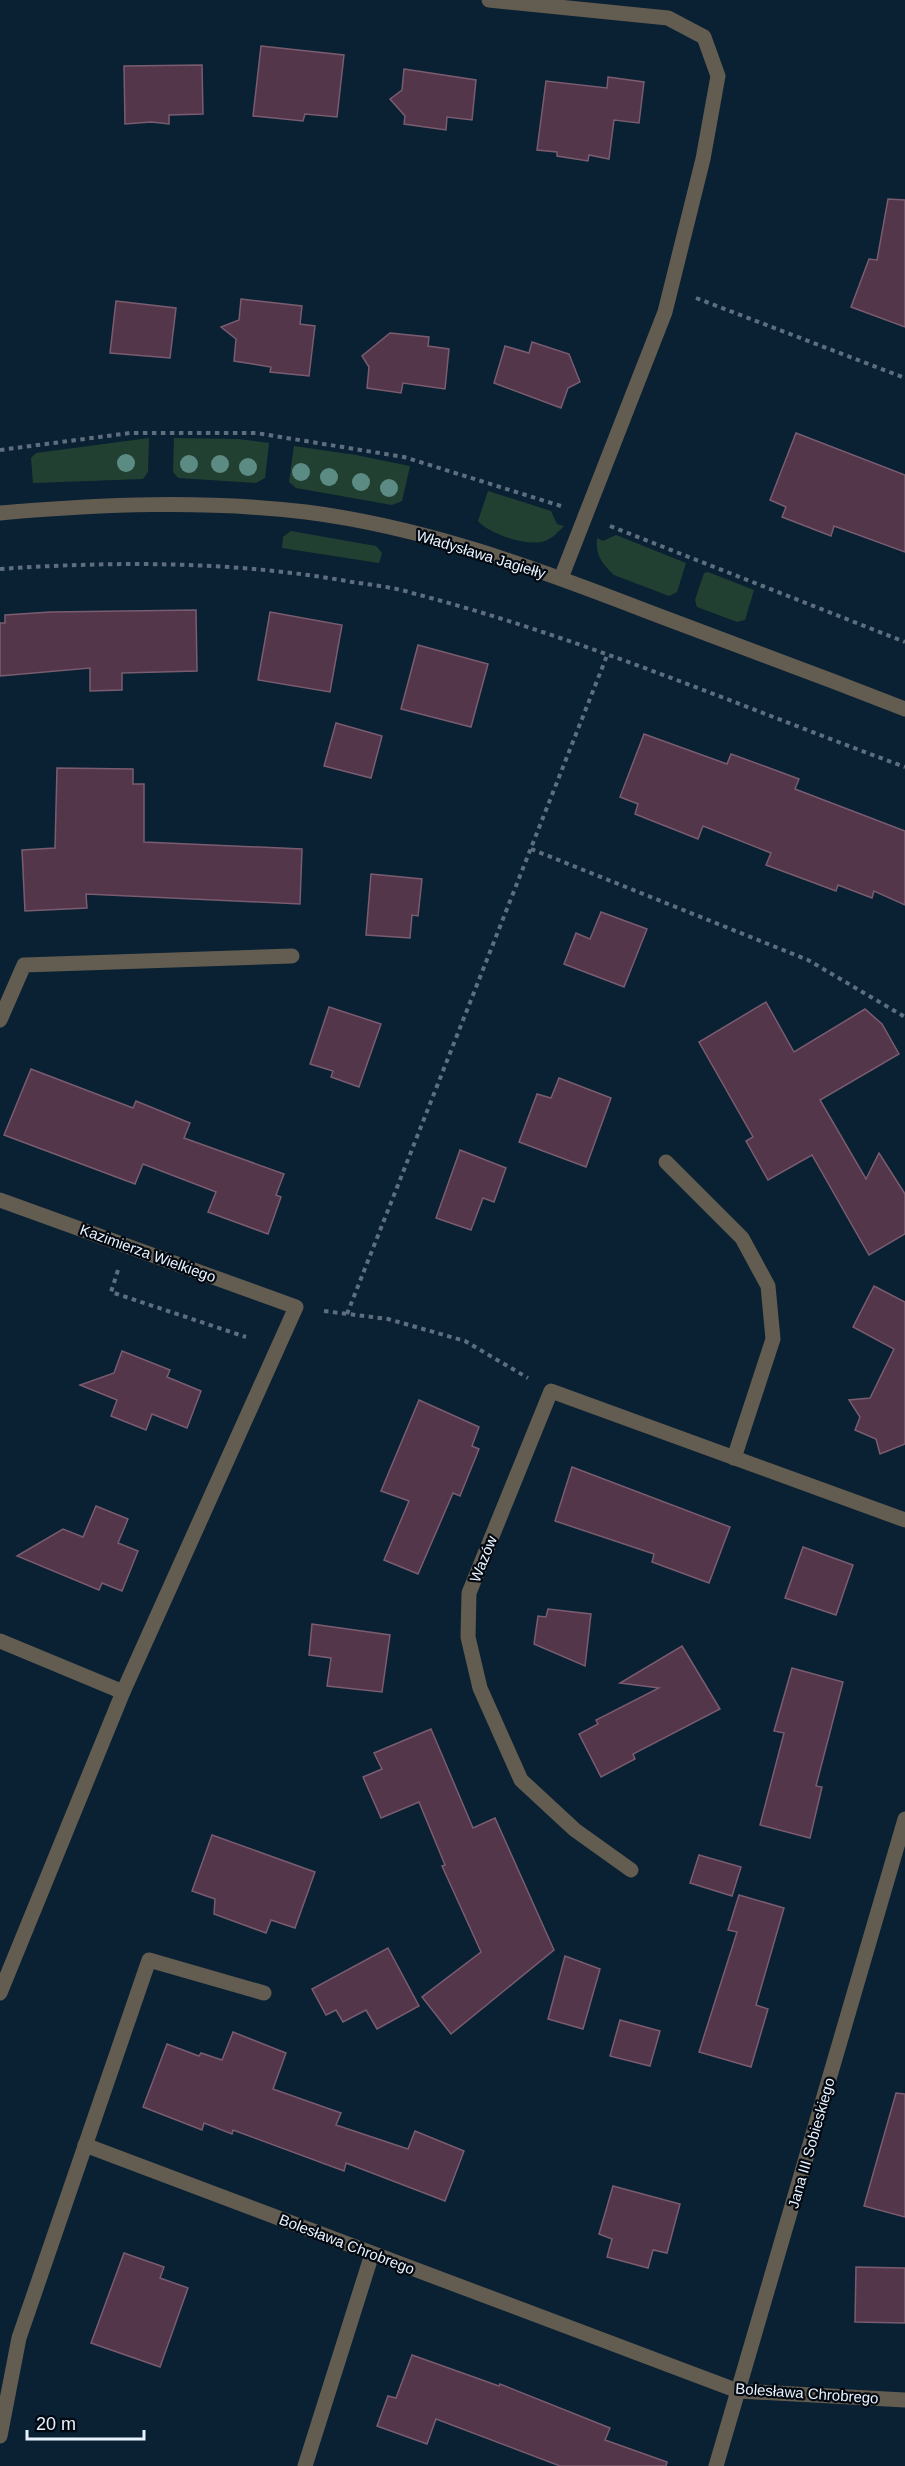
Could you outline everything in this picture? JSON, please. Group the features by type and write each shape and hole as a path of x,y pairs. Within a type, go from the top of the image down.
{"street":[{"path":"489,0 668,18 704,37 717,76 703,159 665,312 561,578"},
{"name":"Władysława Jagiełły","path":"0,513 80,506 190,503 307,513 439,538 561,578 905,709"},
{"path":"0,1020 24,965 292,956"},
{"path":"666,1162 742,1238 768,1286 773,1339 734,1458"},
{"name":"Kazimierza Wielkiego","path":"0,1200 296,1307"},
{"path":"0,1993 123,1692 296,1307"},
{"path":"551,1391 905,1520"},
{"name":"Wazów","path":"551,1391 469,1593 468,1637 480,1688 521,1780 574,1830 631,1870"},
{"path":"0,1641 123,1692"},
{"name":"Jana III Sobieskiego","path":"716,2466 899,1869 905,1819"},
{"path":"0,2436 19,2338 149,1960 264,1993"},
{"name":"Bolesława Chrobrego","path":"85,2145 738,2391 905,2400"},
{"path":"305,2466 372,2254"}],"path":[{"path":"669,292 695,298 905,378"},
{"path":"0,450 129,433 256,433 404,457 586,516 905,642"},
{"path":"0,569 54,565 233,566 322,576 411,592 608,653 905,767"},
{"path":"347,1314 608,653"},
{"path":"531,849 808,960 905,1017"},
{"path":"119,1266 111,1293 246,1337"},
{"path":"296,1307 388,1319 465,1341 551,1391"}],"green space":[{"path":"149,438 148,472 143,479 33,483 31,458 36,453"},
{"path":"174,438 239,439 269,443 265,478 256,483 178,478 173,472"},
{"path":"294,446 410,466 402,501 392,505 296,488 289,482"},
{"path":"488,491 551,511 557,524 564,526 555,535 538,542 519,541 500,535 478,521"},
{"path":"291,531 376,546 382,553 379,563 282,548 283,537"},
{"path":"616,535 686,563 677,592 669,596 614,575 600,558 597,538 603,541"},
{"path":"708,572 754,590 745,620 737,622 697,607 695,600 704,573"}],"building":[{"path":"261,46 344,55 337,117 305,114 303,121 253,116"},
{"path":"202,65 203,114 169,115 169,124 151,122 125,124 124,66"},
{"path":"404,69 476,80 472,120 447,117 446,130 404,124 405,116 390,99 402,90"},
{"path":"608,77 644,82 639,123 614,120 609,159 589,155 588,161 557,156 557,152 537,150 546,81 607,88"},
{"path":"888,199 905,200 905,327 851,307 869,259 877,260"},
{"path":"241,299 302,306 300,324 315,326 309,376 270,372 271,367 234,361 236,339 221,327 239,320"},
{"path":"116,301 176,308 170,358 110,353"},
{"path":"390,333 429,337 428,346 449,349 445,389 403,383 401,393 367,388 369,367 362,356"},
{"path":"532,342 569,354 580,382 568,388 561,408 494,383 505,346 529,353"},
{"path":"796,433 905,475 905,552 834,526 831,536 782,517 786,507 770,500"},
{"path":"196,610 197,671 122,673 122,690 90,691 90,668 0,676 0,623 5,623 5,615 50,612"},
{"path":"270,612 342,625 330,692 258,680"},
{"path":"418,645 488,664 471,727 401,709"},
{"path":"336,723 382,736 371,778 324,766"},
{"path":"644,734 727,764 731,754 799,779 795,789 905,831 905,905 874,891 872,898 838,885 836,891 766,865 771,853 703,826 698,839 635,814 638,804 620,797"},
{"path":"57,768 133,769 133,784 144,784 144,842 302,849 300,904 86,894 87,908 25,911 22,850 55,848"},
{"path":"371,874 422,879 418,916 412,915 410,938 366,935"},
{"path":"601,912 647,929 624,987 564,964 576,933 590,939"},
{"path":"766,1002 794,1052 865,1009 882,1024 899,1054 820,1100 866,1179 879,1153 905,1194 905,1234 869,1255 812,1155 768,1180 746,1141 753,1137 699,1042"},
{"path":"329,1007 381,1024 359,1087 331,1077 333,1071 310,1064"},
{"path":"31,1069 133,1108 136,1101 190,1123 184,1138 284,1174 276,1195 281,1197 268,1234 208,1212 216,1192 143,1164 135,1184 4,1135"},
{"path":"559,1078 611,1098 586,1167 519,1142 537,1094 551,1098"},
{"path":"460,1150 506,1168 494,1202 483,1198 471,1230 436,1218"},
{"path":"874,1286 905,1302 905,1444 880,1454 876,1439 855,1430 860,1417 849,1400 870,1398 894,1349 853,1327"},
{"path":"122,1351 170,1370 167,1377 201,1391 187,1428 152,1414 146,1430 111,1416 117,1400 80,1385 114,1373"},
{"path":"419,1400 479,1427 472,1446 479,1449 460,1496 453,1493 418,1574 384,1560 409,1501 381,1491"},
{"path":"572,1467 730,1527 709,1583 652,1562 654,1554 555,1521"},
{"path":"96,1506 128,1519 118,1543 138,1551 122,1591 102,1583 99,1590 17,1556 63,1529 83,1537"},
{"path":"803,1547 853,1565 836,1615 785,1598"},
{"path":"548,1609 591,1614 585,1666 534,1644 538,1616 546,1617"},
{"path":"312,1624 390,1635 382,1692 327,1686 331,1658 309,1655"},
{"path":"682,1646 720,1709 633,1754 635,1759 601,1777 579,1734 598,1724 596,1720 659,1688 620,1683"},
{"path":"792,1668 843,1682 816,1786 822,1787 810,1838 760,1825 784,1733 774,1731"},
{"path":"431,1729 473,1828 495,1818 554,1950 451,2034 422,1997 481,1952 442,1866 445,1865 419,1802 381,1818 363,1777 382,1769 374,1753"},
{"path":"212,1835 315,1872 295,1928 271,1920 266,1933 214,1914 215,1899 192,1891"},
{"path":"699,1855 741,1867 732,1896 690,1883"},
{"path":"739,1895 784,1908 756,2005 768,2009 751,2067 699,2052 737,1932 728,1930"},
{"path":"388,1948 419,2006 377,2029 366,2010 343,2022 336,2010 326,2015 312,1989"},
{"path":"565,1956 600,1969 583,2029 548,2019"},
{"path":"620,2020 660,2031 650,2066 610,2056"},
{"path":"233,2032 286,2053 273,2089 341,2113 336,2125 408,2149 415,2131 464,2151 445,2201 346,2163 344,2171 233,2130 232,2134 204,2123 202,2130 143,2107 167,2044 199,2056 201,2053 222,2060"},
{"path":"896,2093 905,2094 905,2217 864,2206"},
{"path":"613,2186 680,2204 667,2253 653,2250 648,2268 607,2257 612,2239 599,2234"},
{"path":"124,2253 164,2267 160,2278 188,2288 160,2367 91,2343"},
{"path":"856,2267 905,2268 905,2323 855,2322"},
{"path":"412,2355 499,2386 500,2384 610,2428 605,2440 667,2462 666,2466 560,2466 436,2419 427,2444 377,2426 388,2396 396,2398"}]}
